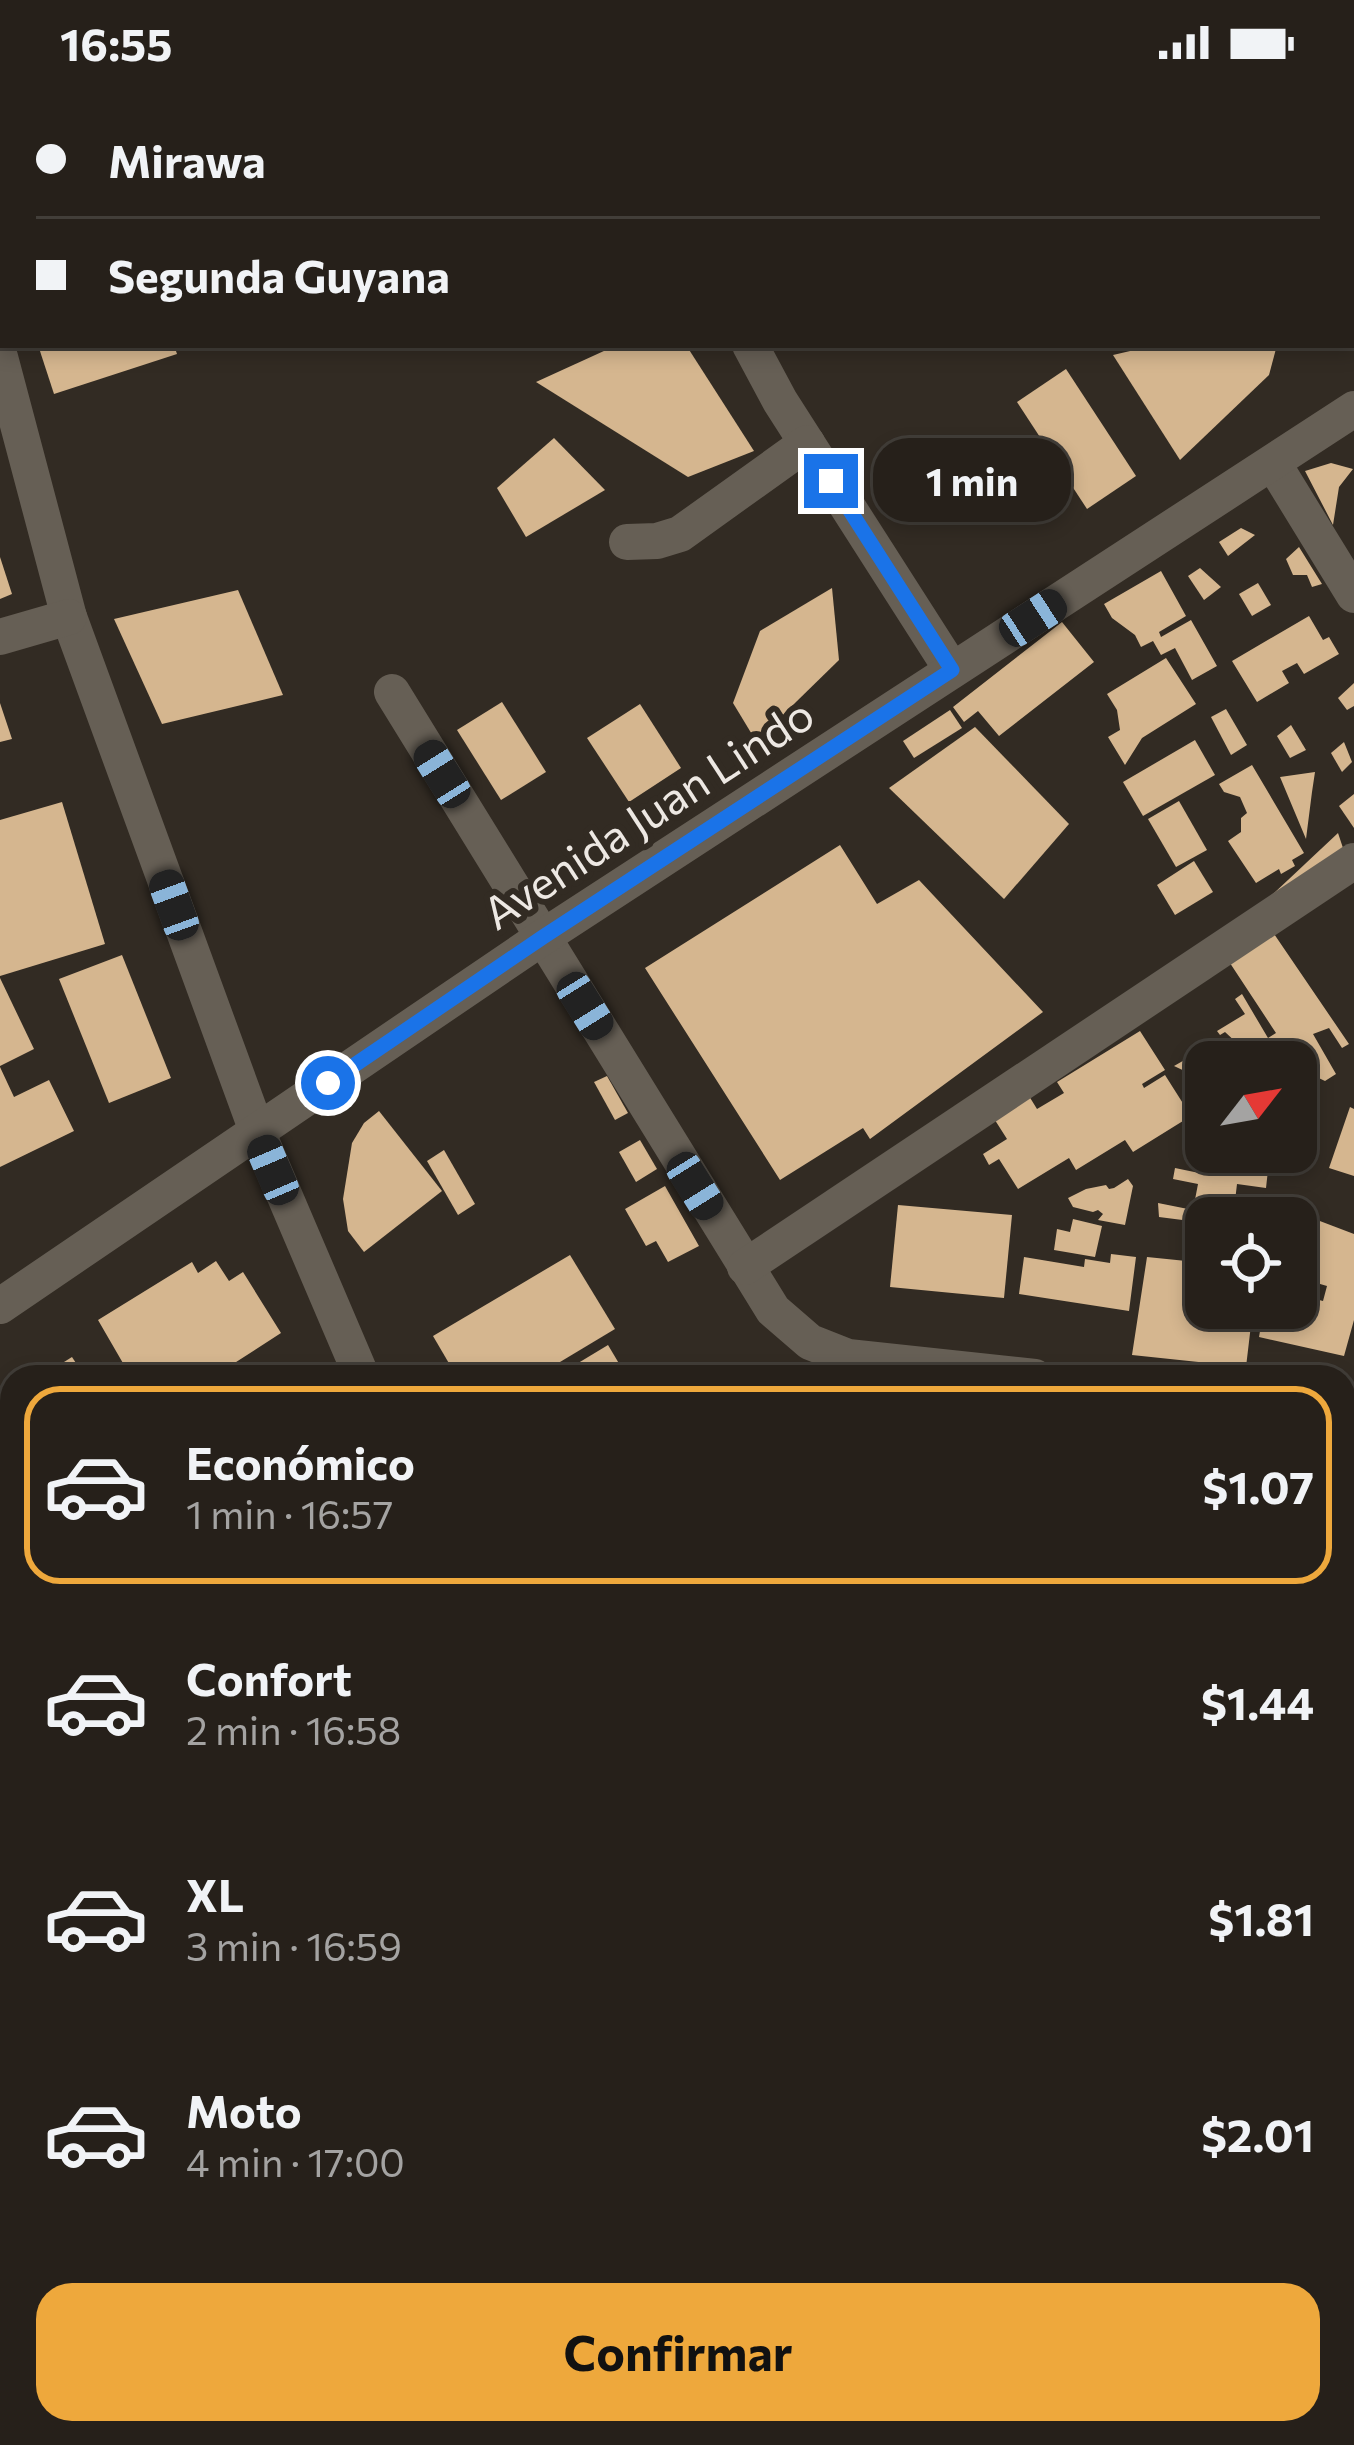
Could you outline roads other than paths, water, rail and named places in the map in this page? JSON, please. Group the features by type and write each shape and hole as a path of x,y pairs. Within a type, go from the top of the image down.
{"street":[{"path":"752,348 952,670"},
{"path":"0,357 69,617 348,1365"},
{"name":"Avenida Juan Lindo","path":"0,1306 543,937 1351,417"},
{"path":"627,542 680,534 807,443"},
{"path":"1274,463 1354,595"},
{"path":"0,637 69,617"},
{"path":"392,692 773,1310 810,1342 848,1357 923,1365"},
{"path":"745,1267 1354,862"}]}
